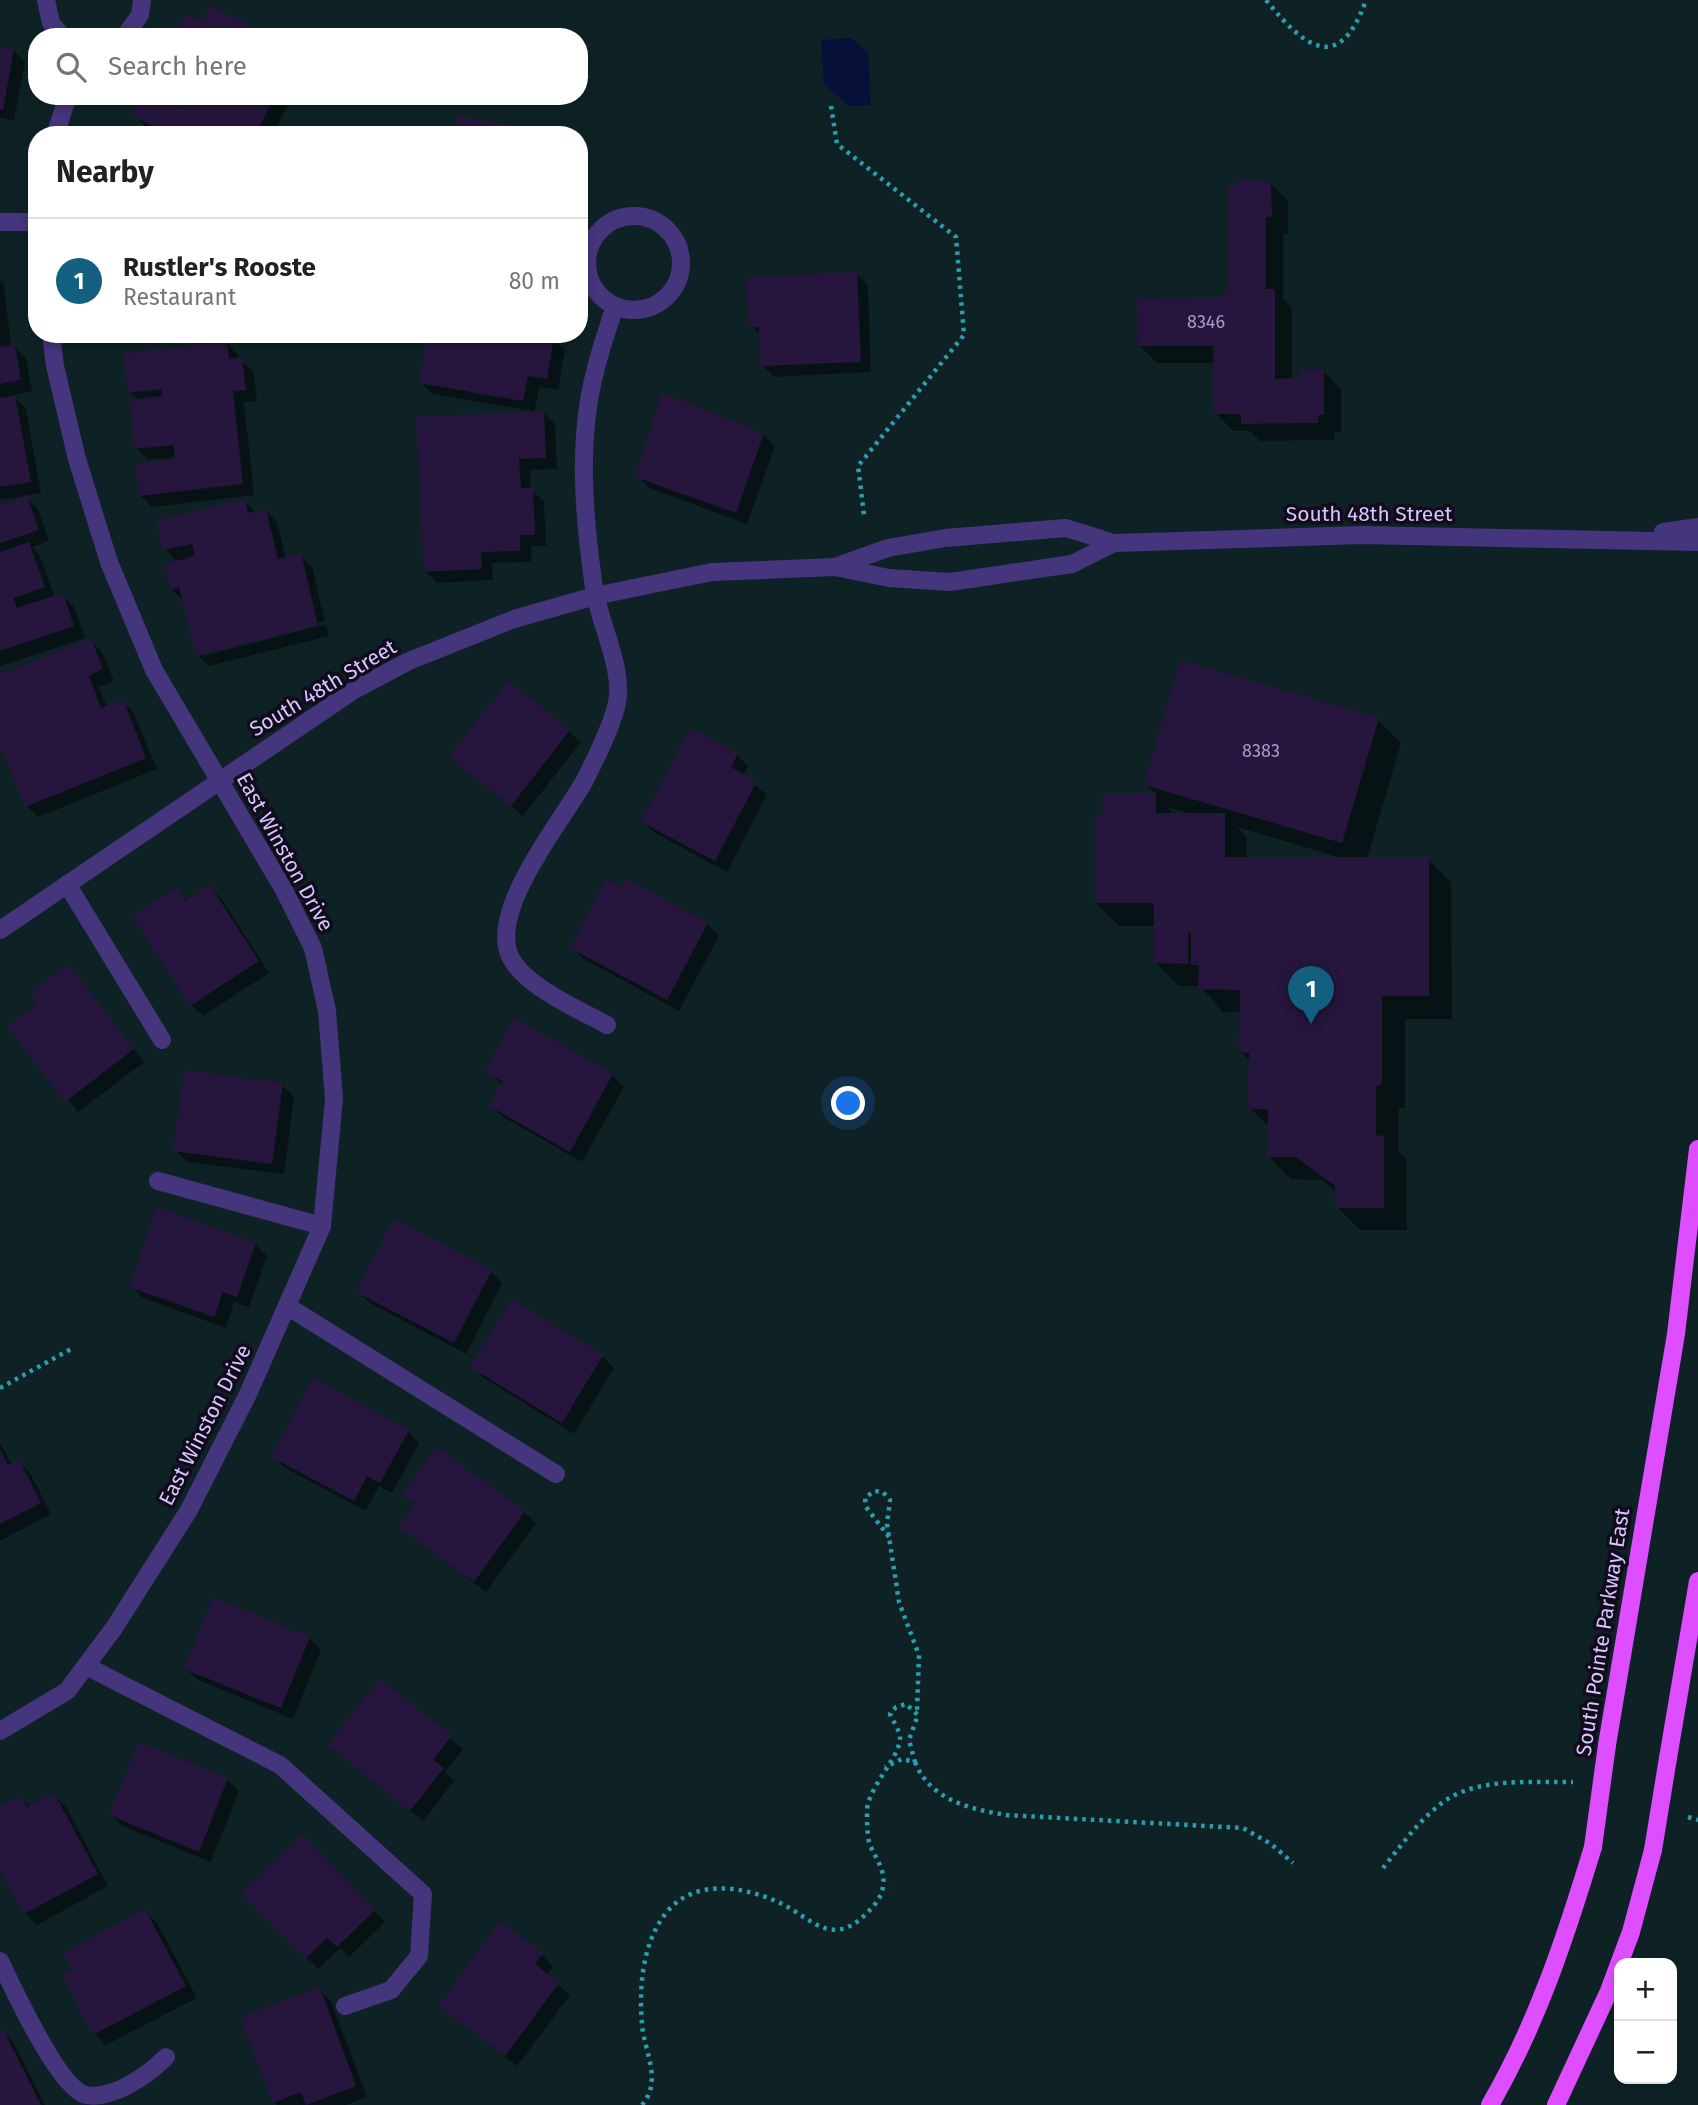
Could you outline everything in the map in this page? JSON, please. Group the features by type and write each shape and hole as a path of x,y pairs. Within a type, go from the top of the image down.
{"main road":[{"name":"South Pointe Parkway East","path":"1490,2105 1515,2063 1547,1986 1593,1847 1607,1745 1676,1334 1698,1149"},
{"path":"1556,2105 1622,1955 1653,1850 1698,1581"}],"street":[{"path":"46,0 51,23 55,28"},
{"path":"130,28 139,15 142,0"},
{"path":"58,126 65,105"},
{"path":"588,252 591,241 613,220 644,216 670,232 681,261 679,277 672,291 646,309 615,306 593,286 588,261"},
{"path":"0,222 28,222"},
{"path":"607,1025 518,971 507,949 509,919 519,889 586,778 617,705 614,656 595,596 587,542 584,450 594,374 615,306"},
{"name":"East Winston Drive","path":"0,1731 67,1691 114,1628 189,1510 248,1394 322,1226 334,1100 327,1011 313,948 284,890 154,670 109,562 77,459 52,343"},
{"name":"South 48th Street","path":"1624,538 1698,527"},
{"name":"South 48th Street","path":"835,567 888,548 958,537 1066,528 1114,543 1362,535 1624,538 1698,542"},
{"name":"South 48th Street","path":"0,930 354,690 409,661 514,619 595,596 712,572 835,567 889,578 950,582 1072,564 1114,543"},
{"path":"67,884 162,1040"},
{"path":"158,1181 322,1226"},
{"path":"287,1306 556,1474"},
{"path":"86,1665 279,1765 423,1894 419,1956 391,1990 345,2006"},
{"path":"0,1961 47,2052 71,2085 86,2095 109,2092 149,2074 166,2057"}],"path":[{"path":"1266,0 1302,39 1320,48 1334,45 1356,28 1366,0"},
{"path":"831,106 837,144 956,237 964,335 858,466 864,515"},
{"path":"0,1388 71,1349"},
{"path":"889,1537 866,1507 865,1499 874,1490 883,1492 890,1500 889,1537 899,1602 919,1655 915,1704 918,1715 909,1740 915,1762 932,1788 975,1809 1006,1815 1244,1828 1271,1844 1293,1863"},
{"path":"642,2105 654,2081 642,2026 645,1954 663,1916 679,1900 695,1891 712,1887 732,1889 780,1902 816,1927 845,1927 860,1920 876,1904 883,1888 884,1873 870,1843 866,1823 868,1804 885,1767 898,1748 900,1736 890,1714 896,1707 906,1704 918,1715"},
{"path":"885,1767 902,1759 915,1762"},
{"path":"1383,1868 1437,1806 1453,1795 1491,1784 1573,1782 1586,1785"},
{"path":"1686,1816 1698,1820"}],"green space":[{"path":"0,0 1698,0 1698,2105 0,2105"}],"shaded area":[{"path":"851,38 868,52 871,105 849,106 824,84 821,40"}],"building":[{"path":"210,5 254,28 178,28 185,14 200,22"},
{"path":"0,46 14,49 3,110 0,110"},
{"path":"136,105 176,105 183,109 185,105 270,105 260,126 152,126 131,115"},
{"path":"456,116 513,126 454,126"},
{"path":"1250,178 1250,182 1271,182 1272,217 1266,217 1266,289 1275,289 1275,379 1300,378 1300,370 1324,370 1324,415 1318,415 1318,423 1241,424 1241,414 1214,414 1213,346 1138,346 1137,298 1224,297 1225,291 1228,292 1228,186 1237,186 1237,179"},
{"path":"857,272 861,362 760,366 759,328 748,325 746,277"},
{"path":"227,343 229,359 242,357 246,390 233,391 243,484 139,496 135,464 175,459 173,445 135,449 129,400 162,396 161,389 128,393 123,353"},
{"path":"426,343 553,343 547,379 528,376 523,401 419,383"},
{"path":"15,344 21,380 0,384 0,347"},
{"path":"662,393 764,433 736,513 635,477"},
{"path":"15,395 31,482 0,487 0,398"},
{"path":"544,411 546,458 519,459 521,488 533,488 535,535 520,535 520,551 481,552 482,569 424,572 416,417"},
{"path":"27,496 39,530 0,543 0,505"},
{"path":"245,499 248,513 266,509 278,559 301,553 318,625 196,656 179,587 171,590 164,564 195,556 192,544 164,550 156,521"},
{"path":"29,542 45,587 13,598 17,608 63,593 74,626 0,651 0,552"},
{"path":"91,638 103,669 89,676 101,708 123,699 146,758 25,807 0,745 0,675"},
{"path":"1180,660 1379,718 1342,843 1144,785"},
{"path":"508,681 570,730 511,806 449,757"},
{"path":"690,728 738,753 731,767 757,781 715,861 641,822"},
{"path":"1103,793 1156,793 1156,813 1225,813 1225,857 1429,857 1429,996 1382,996 1382,1085 1376,1086 1376,1136 1384,1135 1384,1208 1335,1208 1335,1186 1296,1157 1267,1157 1268,1109 1248,1109 1249,1053 1239,1052 1240,990 1198,989 1199,965 1191,965 1191,933 1188,933 1188,964 1154,963 1154,903 1095,903 1095,814 1103,814"},
{"path":"606,879 622,888 626,879 708,923 667,1000 570,948"},
{"path":"210,885 259,961 190,1006 132,916 177,888 185,901"},
{"path":"68,964 134,1049 65,1102 7,1027 38,1003 31,993"},
{"path":"514,1018 613,1074 570,1152 489,1106 503,1082 485,1071"},
{"path":"184,1070 283,1083 272,1164 173,1151"},
{"path":"157,1207 256,1243 237,1297 223,1292 214,1317 129,1287"},
{"path":"394,1219 492,1270 454,1343 356,1292"},
{"path":"512,1299 603,1355 562,1423 470,1367"},
{"path":"313,1378 409,1430 380,1483 367,1476 354,1501 271,1457"},
{"path":"437,1447 525,1511 474,1582 398,1527 415,1504 402,1495"},
{"path":"0,1449 8,1465 19,1459 41,1503 0,1524"},
{"path":"213,1597 310,1637 281,1708 184,1669"},
{"path":"380,1679 452,1736 433,1760 444,1768 410,1811 328,1745"},
{"path":"139,1742 228,1778 199,1852 109,1815"},
{"path":"54,1793 98,1874 24,1914 0,1870 0,1807 21,1796 27,1807"},
{"path":"302,1834 375,1910 337,1947 327,1938 305,1959 241,1893"},
{"path":"145,1909 186,1986 93,2035 62,1975 72,1969 63,1953"},
{"path":"500,1921 543,1953 535,1964 559,1983 505,2056 438,2006"},
{"path":"320,1987 356,2086 306,2105 301,2092 273,2103 240,2017"},
{"path":"3,2029 41,2105 0,2105 0,2031"}],"place":[{"name":"Rustler's Rooste","path":"1311,1024"}]}
